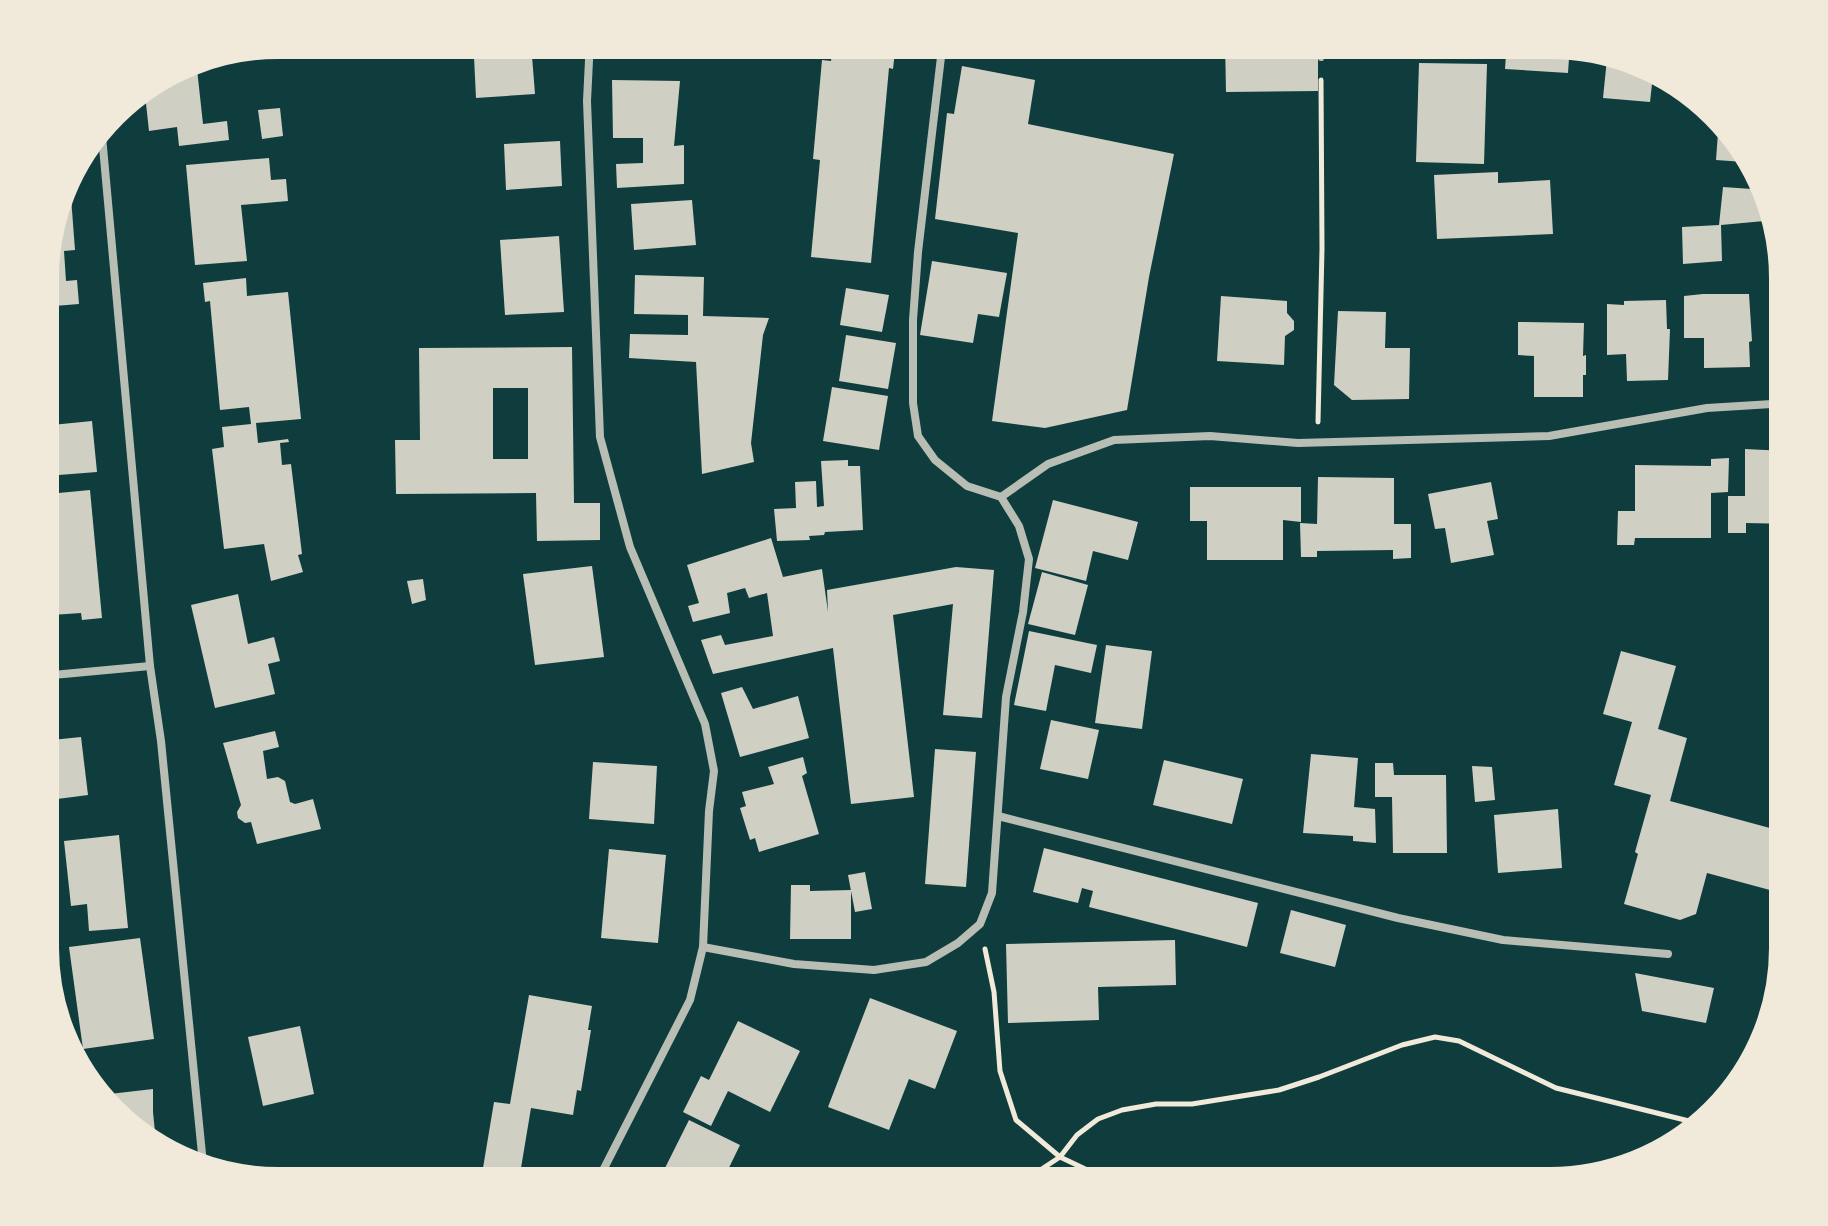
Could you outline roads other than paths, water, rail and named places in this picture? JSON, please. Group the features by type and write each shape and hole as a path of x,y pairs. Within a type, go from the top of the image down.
{"street":[{"path":"589,54 587,101 600,437 630,547 705,724 714,771 709,811 703,947 690,1000 602,1172"},
{"path":"703,947 794,964 874,970 926,962 958,943 980,924 992,893 1006,697 1023,612 1029,559 1019,526 1001,497 967,486 935,460 918,436 913,403 913,320 941,54"},
{"path":"102,139 150,666 161,741 202,1158"},
{"path":"98,144 102,144"},
{"path":"1001,497 1048,464 1114,440 1210,436 1318,443 1549,436 1707,408 1774,404"},
{"path":"54,675 150,666"},
{"path":"998,816 1413,922 1503,940 1668,954"}],"lane":[{"path":"1321,54 1321,58"}]}
